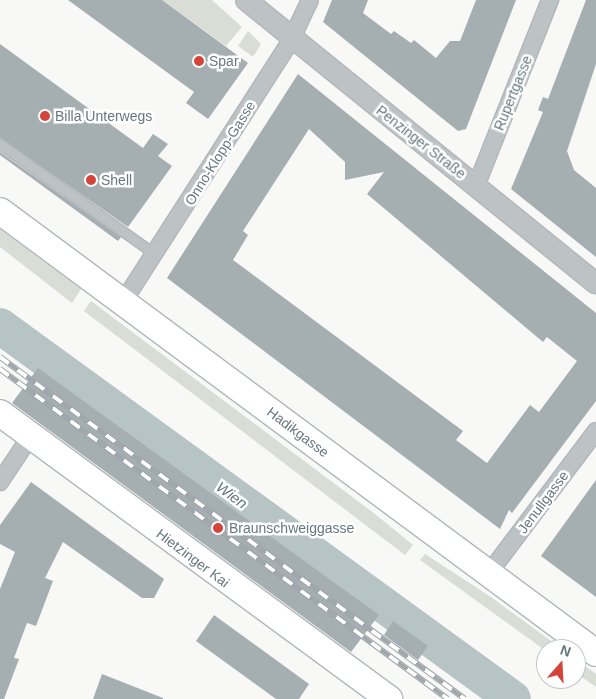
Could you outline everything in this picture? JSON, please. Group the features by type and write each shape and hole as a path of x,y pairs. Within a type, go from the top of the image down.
{"main road":[{"name":"Hadikgasse","path":"0,211 596,653"},
{"name":"Hietzinger Kai","path":"0,412 30,437 389,699"}],"street":[{"name":"Penzinger Straße","path":"246,0 291,40 476,186 596,284"},
{"name":"Onno-Klopp-Gasse","path":"124,302 291,40 310,0"},
{"name":"Rupertgasse","path":"476,186 550,0"},
{"name":"Jenullgasse","path":"489,573 596,432"},
{"path":"0,482 30,437"}],"lane":[{"path":"0,144 155,254"}],"shaded area":[{"path":"162,0 212,0 242,27 226,46"},
{"path":"248,31 261,44 253,57 238,46"},
{"path":"0,229 81,289 72,303 0,247"},
{"path":"91,301 375,514 413,545 405,555 84,311"},
{"path":"425,554 491,597 548,639 536,639 536,644 420,560"},
{"path":"586,666 596,674 596,687 586,680"}],"building":[{"path":"68,0 162,0 248,63 208,119 186,103 194,92"},
{"path":"332,0 368,0 363,13 391,34 394,31 411,43 414,40 436,58 450,41 460,41 476,0 516,0 466,129 458,131 323,22"},
{"path":"586,0 596,0 596,64 567,151 574,170 596,188 596,257 511,189 543,112 538,110 543,97 548,99"},
{"path":"0,44 143,148 153,134 168,144 158,156 172,166 128,227 0,138"},
{"path":"298,74 596,313 596,401 512,513 509,510 500,529 167,278","holes":["309,129 345,162 345,180 384,172 367,194 543,342 547,337 577,361 539,412 530,405 487,463 456,440 463,431 233,260 248,235 243,231"]},
{"path":"0,152 121,237 118,241 0,155"},
{"path":"38,368 379,615 351,652 12,403"},
{"path":"596,480 596,597 541,556"},
{"path":"31,482 164,579 154,598 142,598 63,542 45,578 53,581 36,626 27,623 14,658 19,659 4,699 0,699 0,589 15,552 0,544 0,525"},
{"path":"214,615 309,684 299,699 276,699 196,641"},
{"path":"393,621 428,646 418,660 384,635"},
{"path":"102,674 163,698 163,699 93,699"}],"waterway":[{"name":"Wien","path":"0,326 513,699"}],"railway":[{"path":"0,357 465,699"},
{"path":"0,369 448,699"}],"place":[{"name":"Spar","path":"199,61"},
{"name":"Billa Unterwegs","path":"45,116"},
{"name":"Shell","path":"91,180"},
{"name":"Braunschweiggasse","path":"218,528"}]}
